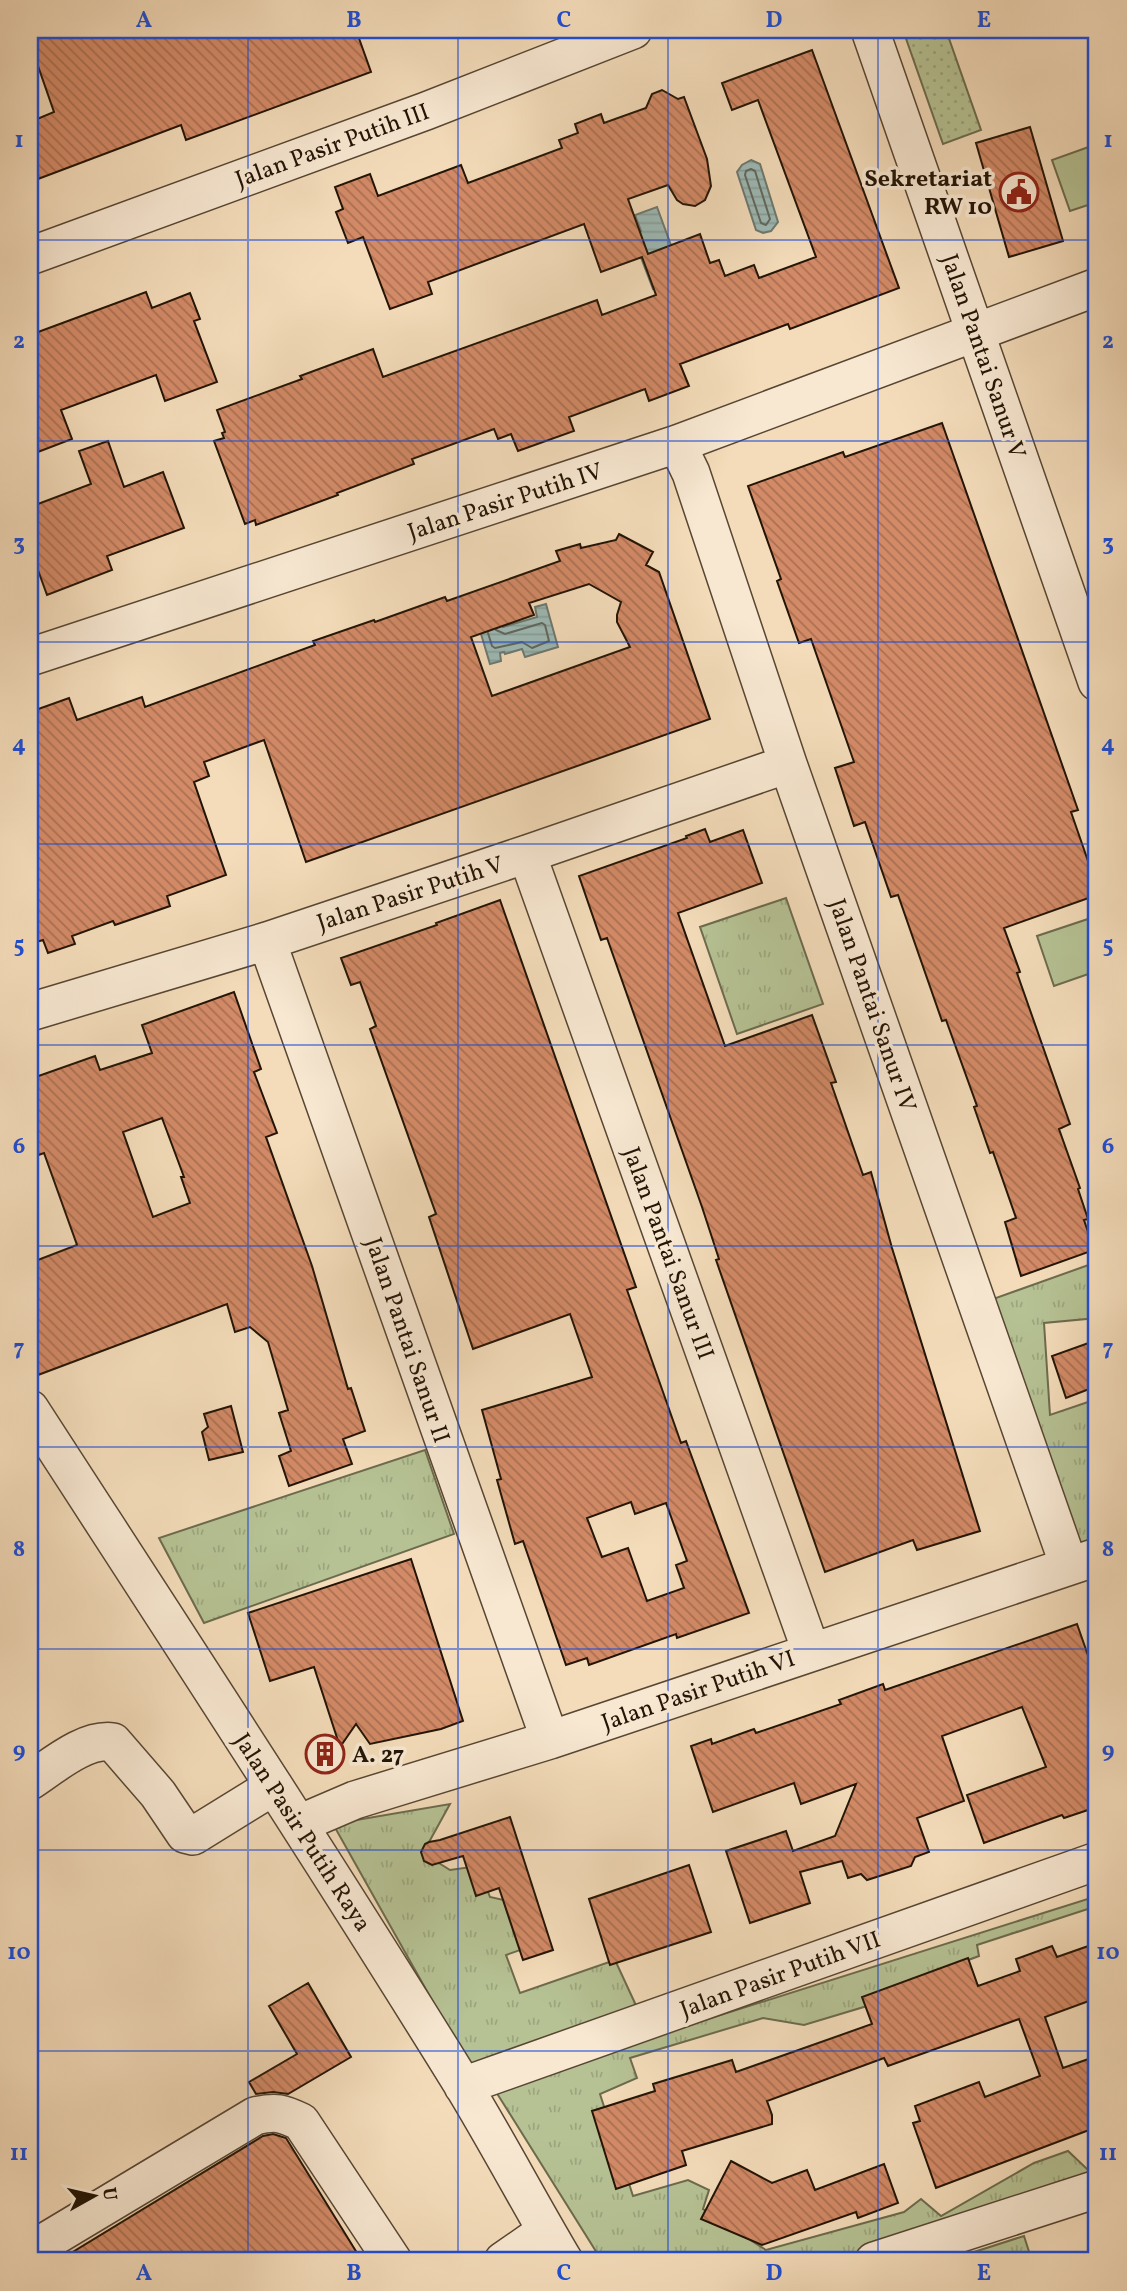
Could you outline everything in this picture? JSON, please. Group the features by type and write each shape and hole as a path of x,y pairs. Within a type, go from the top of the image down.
{"street":[{"name":"Jalan Pasir Putih III","path":"30,256 426,111 633,30"},
{"name":"Jalan Pantai Sanur V","path":"870,30 1097,682"},
{"name":"Jalan Pasir Putih IV","path":"30,657 677,444 1097,287"},
{"name":"Jalan Pantai Sanur IV","path":"677,444 695,486 788,764 1083,1562"},
{"name":"Jalan Pasir Putih V","path":"30,1012 267,941 788,764"},
{"name":"Jalan Pantai Sanur III","path":"527,854 811,1651"},
{"name":"Jalan Pantai Sanur II","path":"267,941 550,1740"},
{"name":"Jalan Pasir Putih Raya","path":"30,1409 299,1824 463,2086 555,2246"},
{"name":"Jalan Pasir Putih VI","path":"299,1824 355,1800 550,1740 1083,1562"},
{"path":"30,1781 88,1744 101,1740 113,1742 158,1794 186,1834 193,1836 274,1786"},
{"name":"Jalan Pasir Putih VII","path":"463,2086 1097,1861"},
{"path":"30,2250 255,2116 272,2112 285,2114 301,2122 393,2261"},
{"path":"874,2261 1097,2189"},
{"path":"503,2261 555,2246"}],"green space":[{"path":"903,30 946,30 981,130 943,144"},
{"path":"1097,144 1097,202 1070,211 1052,160"},
{"path":"786,898 823,1004 737,1034 700,927"},
{"path":"1097,916 1097,971 1054,986 1037,936"},
{"path":"1097,1262 1097,1318 1044,1323 1050,1415 1097,1399 1097,1540 1077,1546 993,1299"},
{"path":"425,1450 454,1534 204,1623 159,1538"},
{"path":"450,1804 423,1853 450,1870 478,1866 490,1897 512,1902 529,1947 506,1955 520,1993 615,1960 640,2014 473,2073 333,1824"},
{"path":"1097,1896 1097,1906 977,1945 979,1956 882,1992 867,2006 804,2025 763,2018 630,2058 637,2078 600,2094 633,2196 688,2180 709,2190 703,2209 766,2250 904,2212 921,2199 941,2216 1034,2163 1068,2151 1088,2170 1097,2168 1097,2178 847,2261 602,2261 493,2087"},
{"path":"1024,2236 1032,2261 946,2261"}],"water":[{"path":"751,160 760,164 778,222 771,231 763,233 756,230 737,172"},
{"path":"657,207 683,278 653,289 632,234 641,231 635,215"},
{"path":"546,604 558,647 525,657 522,649 500,653 501,661 490,664 478,624 499,617 503,627 537,617 535,607"}],"building":[{"path":"30,30 356,30 371,72 186,140 181,125 30,182 30,122 54,112 30,43"},
{"path":"812,50 899,288 790,329 788,324 680,364 689,386 649,401 645,389 569,417 574,431 518,451 511,434 498,439 494,429 412,459 414,464 337,493 338,495 256,525 255,520 245,524 214,441 224,438 222,433 225,432 217,410 373,349 383,377 597,300 602,315 656,295 642,257 601,272 584,224 428,282 432,294 390,309 363,237 348,243 336,212 343,209 335,187 370,174 378,196 461,165 468,183 562,148 559,140 578,133 575,124 601,114 604,123 646,108 652,94 662,90 678,99 684,97 707,159 711,186 705,200 695,206 677,200 668,185 628,199 648,254 700,234 710,263 719,260 725,276 754,265 759,278 816,257 758,100 732,110 722,83"},
{"name":"Sekretariat RW 10","path":"1030,127 1063,241 1009,257 976,143"},
{"path":"146,292 152,308 190,293 200,319 194,321 217,382 165,401 156,375 61,410 72,439 30,455 30,335"},
{"path":"942,423 1078,810 1071,812 1097,887 1097,895 1004,928 1070,1124 1059,1129 1080,1188 1078,1189 1088,1219 1084,1220 1094,1250 1021,1276 1005,1222 1016,1218 993,1152 990,1153 974,1107 977,1106 946,1020 942,1021 898,895 891,897 865,822 854,826 835,768 854,762 811,639 799,643 777,581 781,579 748,486 843,452 845,457"},
{"path":"108,441 124,487 163,472 184,528 107,556 112,570 47,595 30,548 30,507 91,484 79,451"},
{"path":"619,534 653,552 646,565 659,572 710,719 306,862 264,740 204,762 209,776 194,782 226,875 167,896 170,906 115,925 113,921 72,936 75,944 48,953 43,940 30,944 30,844 37,842 30,821 30,712 69,698 77,720 142,697 145,707 315,645 313,641 445,597 447,601 560,561 556,551 580,544 581,548 616,540","holes":["589,584 621,602 617,622 630,647 492,696 471,637 534,615 529,603"]},
{"path":"705,829 710,842 743,830 762,883 678,913 725,1046 812,1015 836,1082 831,1083 863,1175 871,1172 980,1531 917,1550 913,1540 825,1572 716,1260 719,1259 702,1207 607,938 601,940 579,876 687,838 686,836"},
{"path":"500,900 636,1287 627,1290 681,1443 686,1441 749,1613 677,1638 676,1634 589,1665 587,1658 566,1665 523,1541 515,1544 497,1480 501,1479 482,1410 592,1377 570,1314 473,1349 429,1217 436,1214 370,1029 376,1026 360,982 351,985 341,958 437,925 436,923","holes":["631,1502 635,1514 666,1503 687,1561 676,1565 684,1588 647,1601 628,1548 602,1557 587,1518"]},
{"path":"234,992 261,1069 254,1072 277,1133 266,1137 312,1266 348,1389 351,1388 365,1431 343,1439 352,1464 289,1486 279,1456 291,1451 279,1413 288,1410 268,1342 250,1327 235,1332 227,1304 30,1378 30,1263 77,1245 44,1153 30,1158 30,1079 95,1056 100,1070 152,1053 142,1025","holes":["162,1118 184,1177 181,1177 190,1203 153,1217 123,1132"]},
{"path":"1097,1340 1097,1386 1066,1398 1052,1356"},
{"path":"231,1406 243,1452 209,1460 202,1432 208,1427 204,1414"},
{"path":"411,1559 463,1721 441,1729 370,1744 356,1724 340,1747 314,1667 270,1681 248,1613"},
{"path":"1077,1624 1097,1681 1097,1807 1064,1818 1062,1815 984,1843 967,1795 1046,1767 1022,1707 942,1736 964,1801 917,1818 929,1852 915,1857 911,1866 867,1880 861,1874 848,1878 842,1861 800,1872 810,1903 750,1923 726,1851 786,1831 793,1851 835,1836 856,1784 801,1804 794,1783 713,1812 691,1746 711,1739 712,1744 754,1729 756,1733 841,1704 839,1700 883,1684 885,1690"},
{"path":"510,1817 553,1950 523,1960 499,1888 476,1896 463,1856 432,1865 424,1861 421,1852 429,1842"},
{"path":"689,1865 711,1932 610,1965 589,1899"},
{"path":"1097,1943 1097,1998 1045,2017 1063,2068 1097,2056 1097,2127 936,2188 913,2123 920,2121 915,2106 979,2082 985,2097 1040,2076 1019,2019 888,2066 884,2058 767,2101 772,2124 682,2151 686,2165 616,2189 592,2111 655,2091 653,2084 732,2060 736,2072 872,2024 862,1997 968,1958 978,1986 1020,1971 1016,1959 1052,1946 1057,1957"},
{"path":"308,1983 351,2057 288,2094 256,2094 249,2082 297,2054 269,2006"},
{"path":"273,2134 286,2138 362,2261 58,2261 263,2136"},
{"path":"731,2161 772,2183 807,2170 815,2190 884,2164 898,2203 858,2218 856,2212 762,2245 701,2219"}],"place":[{"name":"Sekretariat RW 10","path":"1019,192"},
{"name":"A. 27","path":"325,1754"}]}
